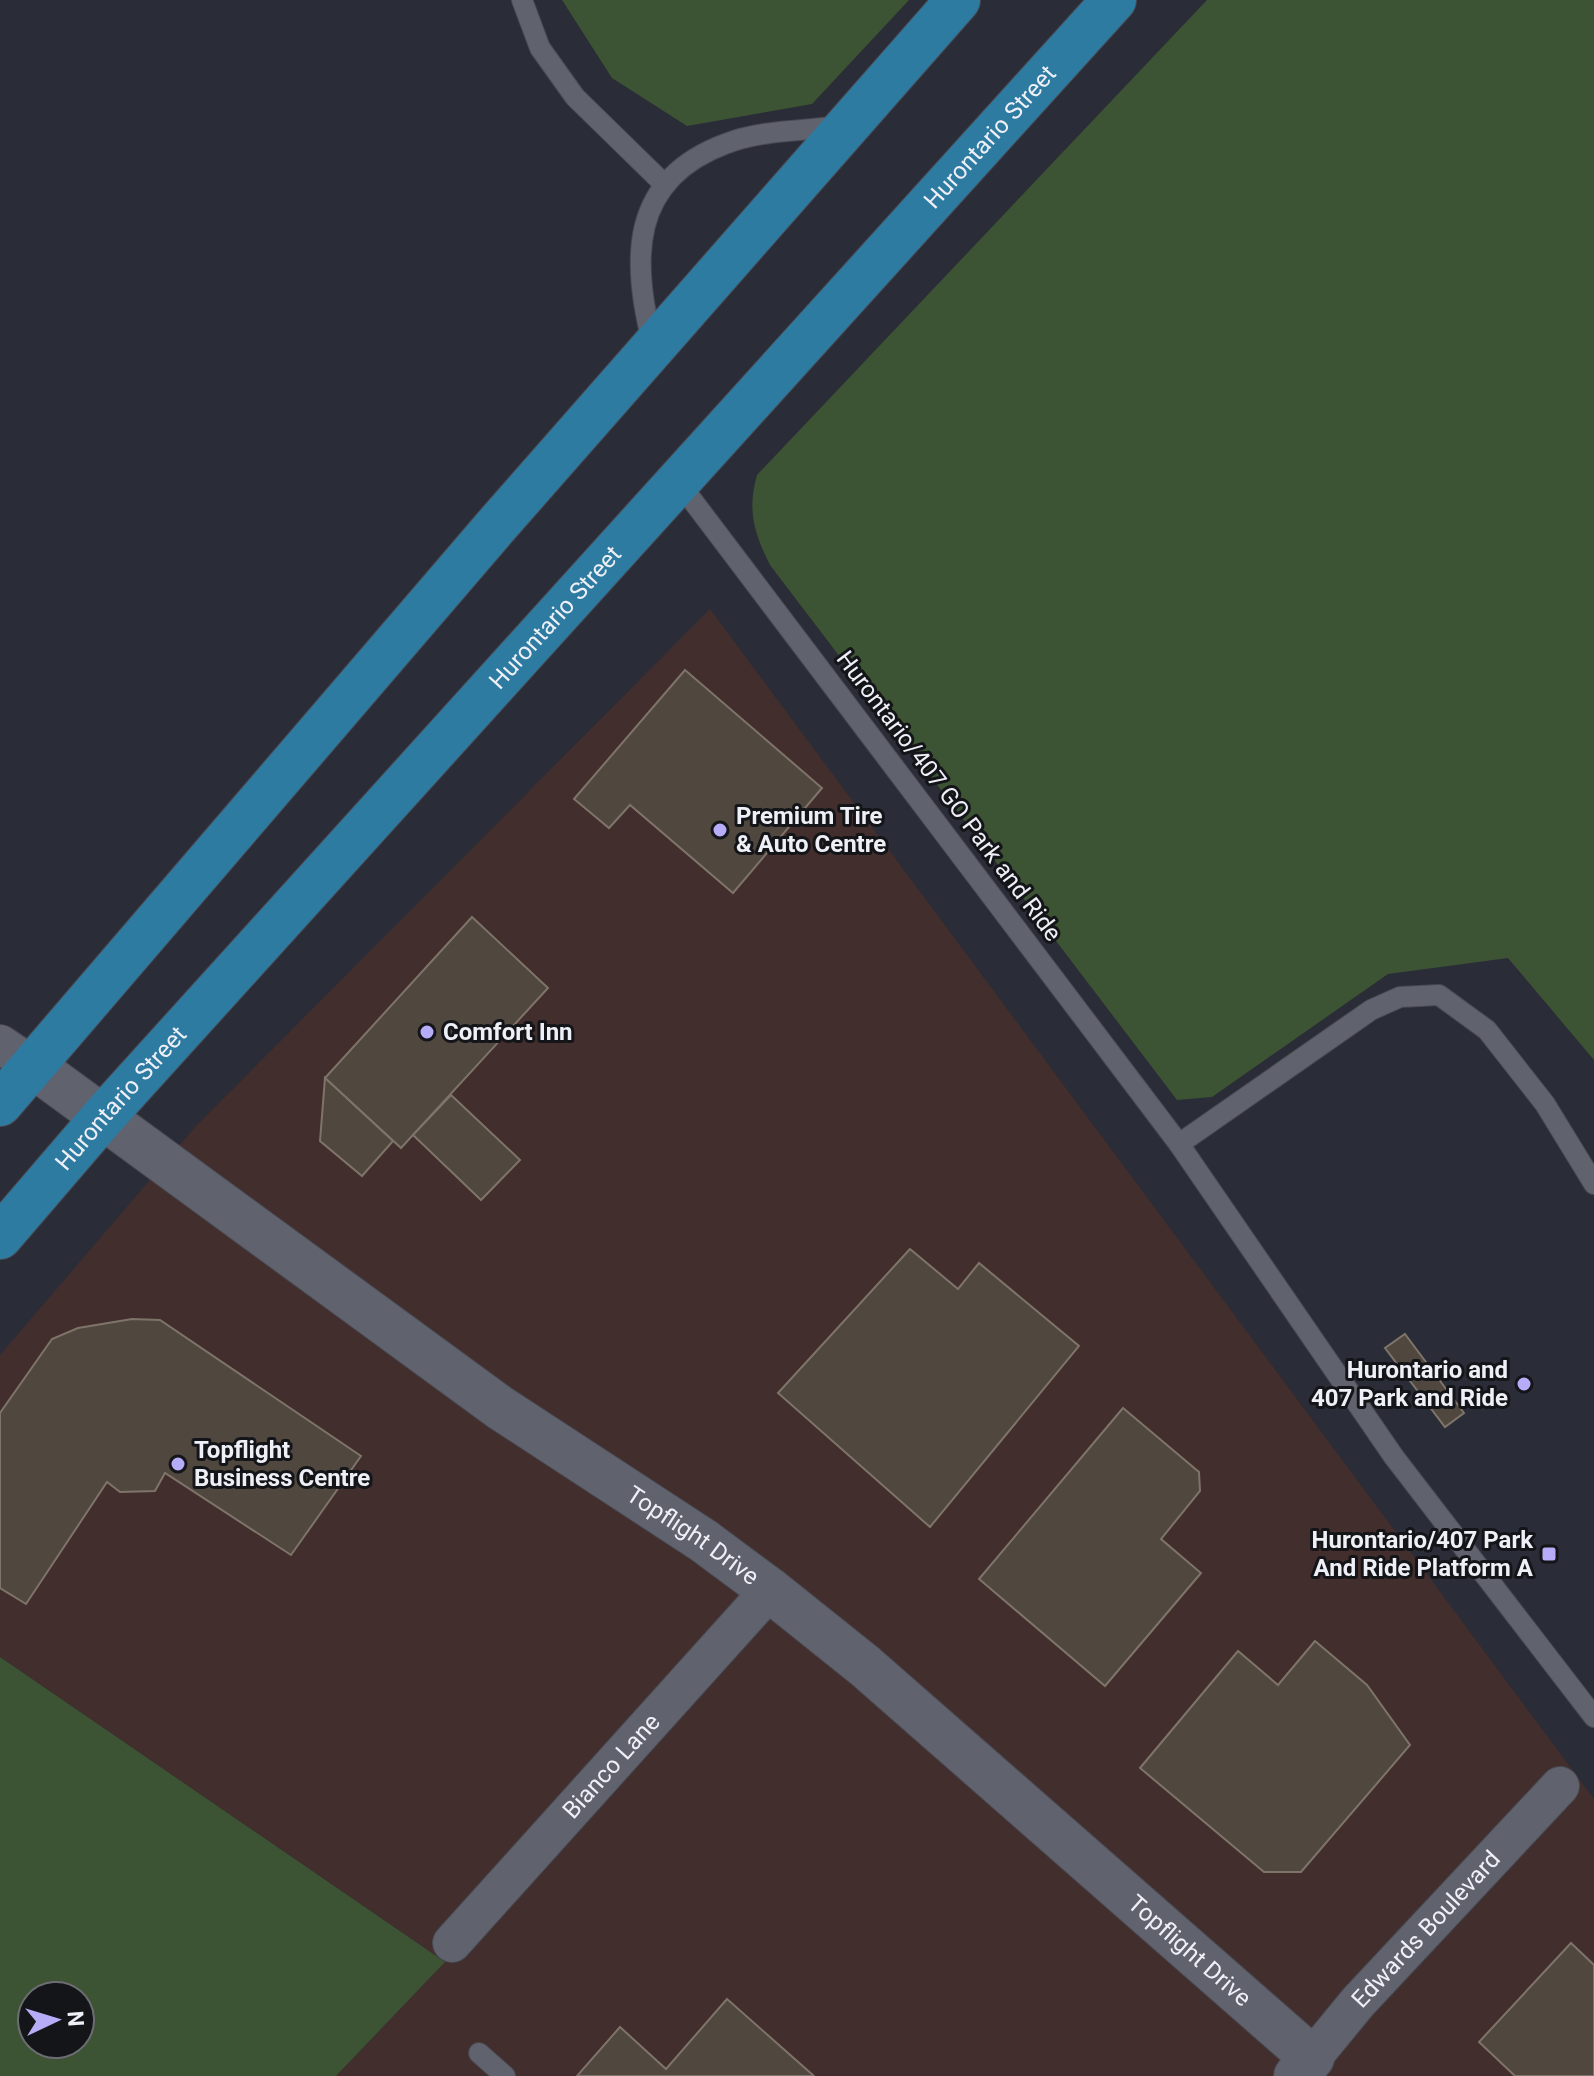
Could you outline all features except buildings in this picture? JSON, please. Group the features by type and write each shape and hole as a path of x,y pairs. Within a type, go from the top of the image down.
{"main road":[{"path":"0,1104 16,1055 958,0"},
{"name":"Hurontario Street","path":"0,1237 103,1117 1114,0"}],"street":[{"name":"Topflight Drive","path":"16,1055 499,1407 704,1541 770,1590 877,1676 1304,2067"},
{"name":"Bianco Lane","path":"452,1943 770,1590"},
{"name":"Edwards Boulevard","path":"1304,2067 1358,2002 1560,1786"}],"lane":[{"path":"522,0 540,48 575,97 665,185"},
{"path":"653,345 640,297 638,258 646,219 665,185 693,160 726,143 845,126"},
{"name":"Hurontario/407 GO Park and Ride","path":"677,480 1179,1144 1394,1457 1594,1717"},
{"path":"1179,1144 1371,1010 1400,997 1439,995 1487,1030 1545,1104 1594,1184"},
{"path":"479,2053 505,2076"}],"shaded area":[{"path":"710,609 1594,1799 1594,2076 336,2076 445,1962 0,1657 0,1355 196,1126"}],"green space":[{"path":"562,0 909,0 812,104 687,126 612,78"},
{"path":"1207,0 1594,0 1594,1060 1508,958 1388,974 1212,1097 1177,1100 770,565 760,542 752,510 757,475"},
{"path":"0,1657 445,1962 336,2076 0,2076"}],"place":[{"name":"Premium Tire & Auto Centre","path":"720,830"},
{"name":"Comfort Inn","path":"427,1032"},
{"name":"Hurontario and 407 Park and Ride","path":"1524,1384"},
{"name":"Topflight Business Centre","path":"178,1464"},
{"name":"Hurontario/407 Park And Ride Platform A","path":"1549,1554"}]}
